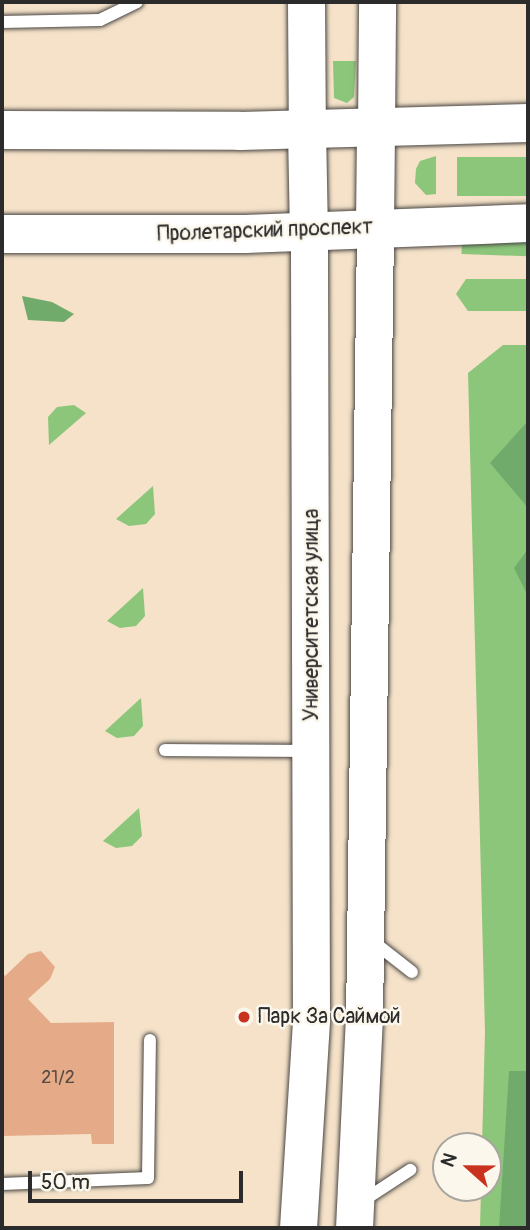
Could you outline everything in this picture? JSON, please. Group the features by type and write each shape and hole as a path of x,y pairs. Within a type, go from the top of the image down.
{"main road":[{"name":"Университетская улица","path":"298,1228 311,1019 313,751 306,2"},
{"path":"354,1217 365,936 377,2"},
{"path":"2,130 307,130 528,123"},
{"name":"Пролетарский проспект","path":"2,234 309,230 528,223"}],"lane":[{"path":"2,22 100,20 137,2"},
{"path":"165,750 313,751"},
{"path":"365,936 412,972"},
{"path":"2,1184 148,1178 150,1040"},
{"path":"354,1217 410,1170"}],"green space":[{"path":"333,61 356,61 354,97 347,103 334,98"},
{"path":"436,156 436,194 426,195 415,183 416,169 420,161"},
{"path":"457,157 528,157 528,196 457,196"},
{"path":"462,239 528,241 527,256 461,254"},
{"path":"466,279 528,279 528,311 468,311 456,294"},
{"path":"22,296 52,302 74,314 64,322 28,320"},
{"path":"503,345 528,345 528,1228 480,1228 481,1202 502,1202 502,1132 482,1132 485,1032 468,373"},
{"path":"74,405 86,413 49,445 48,417 57,407"},
{"path":"528,421 528,508 490,463"},
{"path":"153,486 155,514 146,524 129,526 116,519"},
{"path":"528,549 528,596 514,568"},
{"path":"143,588 145,616 136,626 120,628 107,621"},
{"path":"141,698 143,726 134,736 117,738 105,731"},
{"path":"139,808 142,836 132,846 116,848 103,841"},
{"path":"509,1071 528,1071 528,1228 499,1228"}],"building":[{"path":"41,951 55,967 50,979 28,999 51,1023 114,1022 114,1144 92,1144 91,1134 2,1136 2,972 5,976 28,954"}],"place":[{"name":"Парк За Саймой","path":"244,1017"}]}
